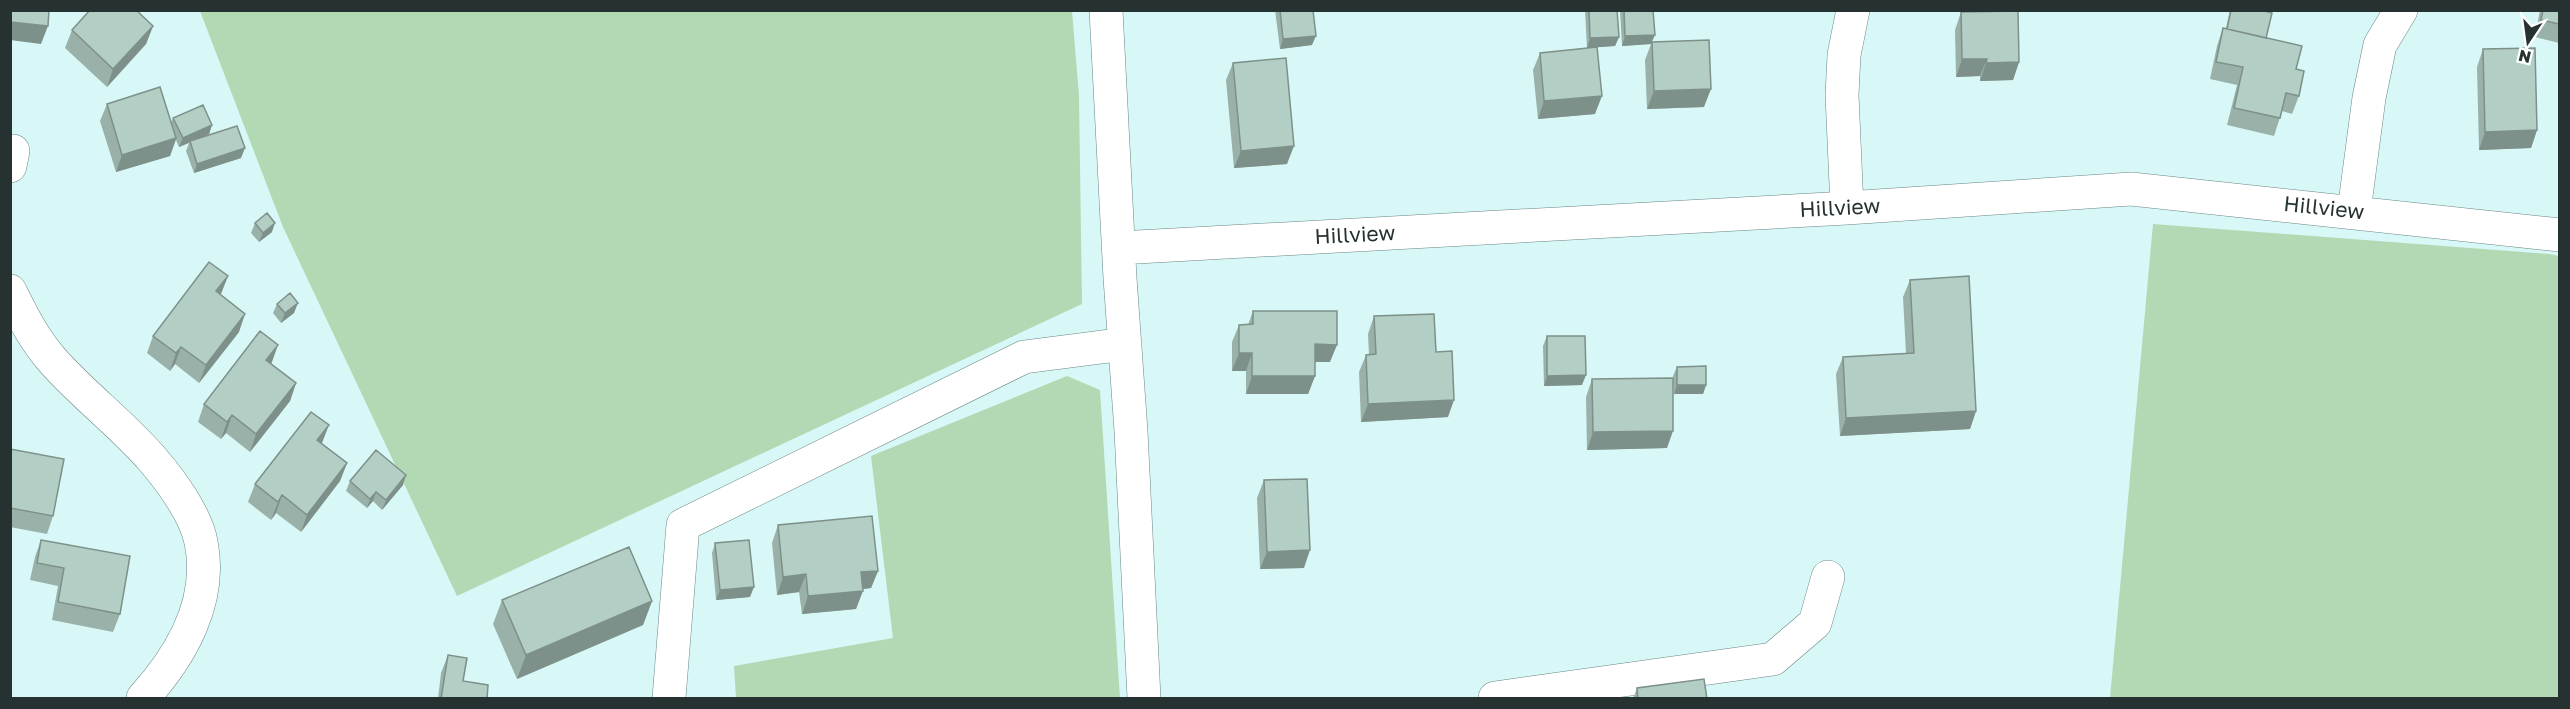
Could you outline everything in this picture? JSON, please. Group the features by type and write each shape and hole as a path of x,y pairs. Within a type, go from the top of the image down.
{"street":[{"path":"1106,10 1144,699"},
{"path":"1847,208 1842,95 1844,55 1853,10"},
{"path":"2354,211 2369,98 2380,45 2401,10"},
{"name":"Hillview","path":"1119,248 1847,208 2131,189 2354,211 2559,235"},
{"path":"10,291 25,322 51,359 152,459 179,494 201,541 204,581 191,629 172,663 143,699"},
{"path":"669,699 683,525 1024,357 1125,344"},
{"path":"1495,699 1773,659 1815,623 1828,577"}],"green space":[{"path":"200,11 1072,11 1079,96 1082,304 457,596 283,227"},
{"path":"2153,224 2559,256 2559,698 2110,698"},
{"path":"1067,376 1100,390 1120,698 736,698 734,666 893,638 871,456"}],"building":[{"path":"10,10 49,10 48,26 10,22"},
{"path":"90,10 136,10 153,26 113,69 72,30"},
{"path":"1280,10 1313,10 1316,36 1283,39"},
{"path":"1589,10 1617,10 1619,37 1590,38"},
{"path":"1624,10 1653,10 1655,35 1625,36"},
{"path":"2231,10 2261,10 2272,13 2266,38 2227,29"},
{"path":"2543,10 2559,10 2559,24 2541,20"},
{"path":"2018,11 2019,62 1986,63 1987,59 1962,59 1961,12"},
{"path":"2223,28 2302,46 2296,69 2304,71 2299,96 2286,93 2280,118 2234,108 2243,67 2216,62"},
{"path":"1709,40 1711,89 1654,91 1652,42"},
{"path":"1597,47 1602,96 1544,101 1540,53"},
{"path":"2535,48 2537,130 2485,132 2483,49"},
{"path":"1286,58 1294,146 1241,151 1233,63"},
{"path":"160,87 176,138 122,155 107,104"},
{"path":"203,105 212,125 183,138 173,118"},
{"path":"237,126 245,148 197,164 190,141"},
{"path":"267,213 275,223 263,233 255,223"},
{"path":"209,262 228,276 216,291 245,314 206,365 181,347 176,353 153,336"},
{"path":"1969,276 1976,411 1846,418 1843,357 1914,353 1910,280"},
{"path":"290,293 298,303 285,313 277,304"},
{"path":"1253,311 1337,311 1337,345 1315,344 1315,376 1252,376 1252,353 1239,353 1239,325 1253,324"},
{"path":"1434,314 1436,352 1452,351 1454,400 1368,404 1366,355 1376,354 1374,316"},
{"path":"260,331 278,345 266,360 296,383 256,434 232,415 227,422 204,404"},
{"path":"1547,336 1585,336 1586,375 1547,376"},
{"path":"1706,366 1706,385 1677,385 1677,367"},
{"path":"1673,378 1673,431 1593,432 1592,379"},
{"path":"311,412 329,425 317,440 347,463 307,515 282,495 278,502 255,484"},
{"path":"10,449 64,459 53,516 10,508"},
{"path":"376,450 406,475 386,500 376,492 370,499 350,481"},
{"path":"1307,479 1310,550 1267,552 1264,480"},
{"path":"872,516 878,571 861,572 863,591 808,596 806,574 783,577 778,525"},
{"path":"41,540 130,556 120,614 58,602 64,568 37,563"},
{"path":"749,540 754,587 720,590 715,543"},
{"path":"629,547 652,601 526,655 502,600"},
{"path":"448,655 467,658 463,681 488,685 487,699 441,699"},
{"path":"1704,679 1707,699 1638,699 1637,688"}]}
